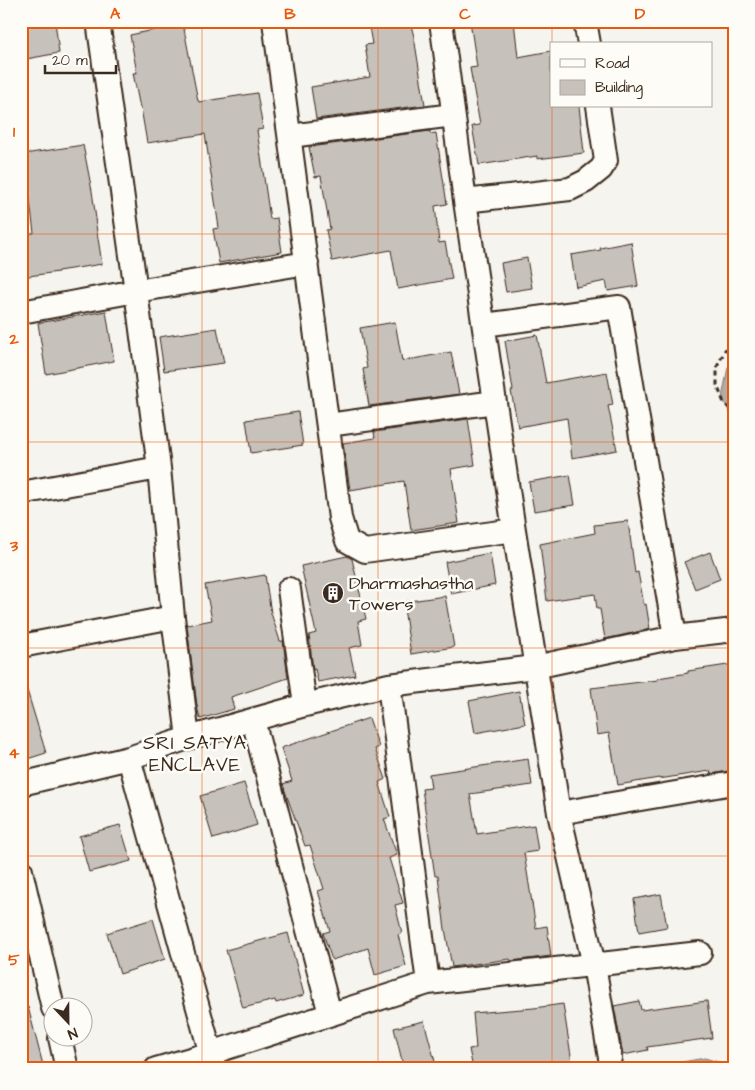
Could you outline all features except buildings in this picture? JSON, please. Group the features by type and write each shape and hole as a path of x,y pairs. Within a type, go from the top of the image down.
{"street":[{"path":"98,21 159,468 173,617 188,738"},
{"path":"274,21 340,518 347,541 365,551 514,530"},
{"path":"441,21 494,402 559,813 594,965 610,1058"},
{"path":"586,21 589,42"},
{"path":"465,201 570,189 586,181 601,169 606,161 598,108"},
{"path":"290,136 453,115"},
{"path":"21,312 307,263"},
{"path":"484,325 619,307 675,637"},
{"path":"328,425 494,402"},
{"path":"21,493 159,468"},
{"path":"288,589 305,705"},
{"path":"21,646 173,617"},
{"path":"21,784 129,758 188,738 305,705 388,685 536,667 675,637 734,630"},
{"path":"388,685 428,983"},
{"path":"253,720 330,1014"},
{"path":"129,758 213,1061"},
{"path":"559,813 734,783"},
{"path":"21,871 51,998"},
{"path":"156,1069 213,1061 330,1014 428,983 700,953"},
{"path":"62,1048 67,1069"}],"path":[{"path":"734,341 725,350 717,367 717,386 724,403 734,413"}],"water":[{"path":"734,363 734,420 722,398 728,367"},
{"path":"705,1058 734,1067 734,1069 642,1069"}],"place":[{"name":"Dharmashastha Towers","path":"333,593"}],"district":[{"name":"SRI SATYA ENCLAVE","path":"195,754"}]}
